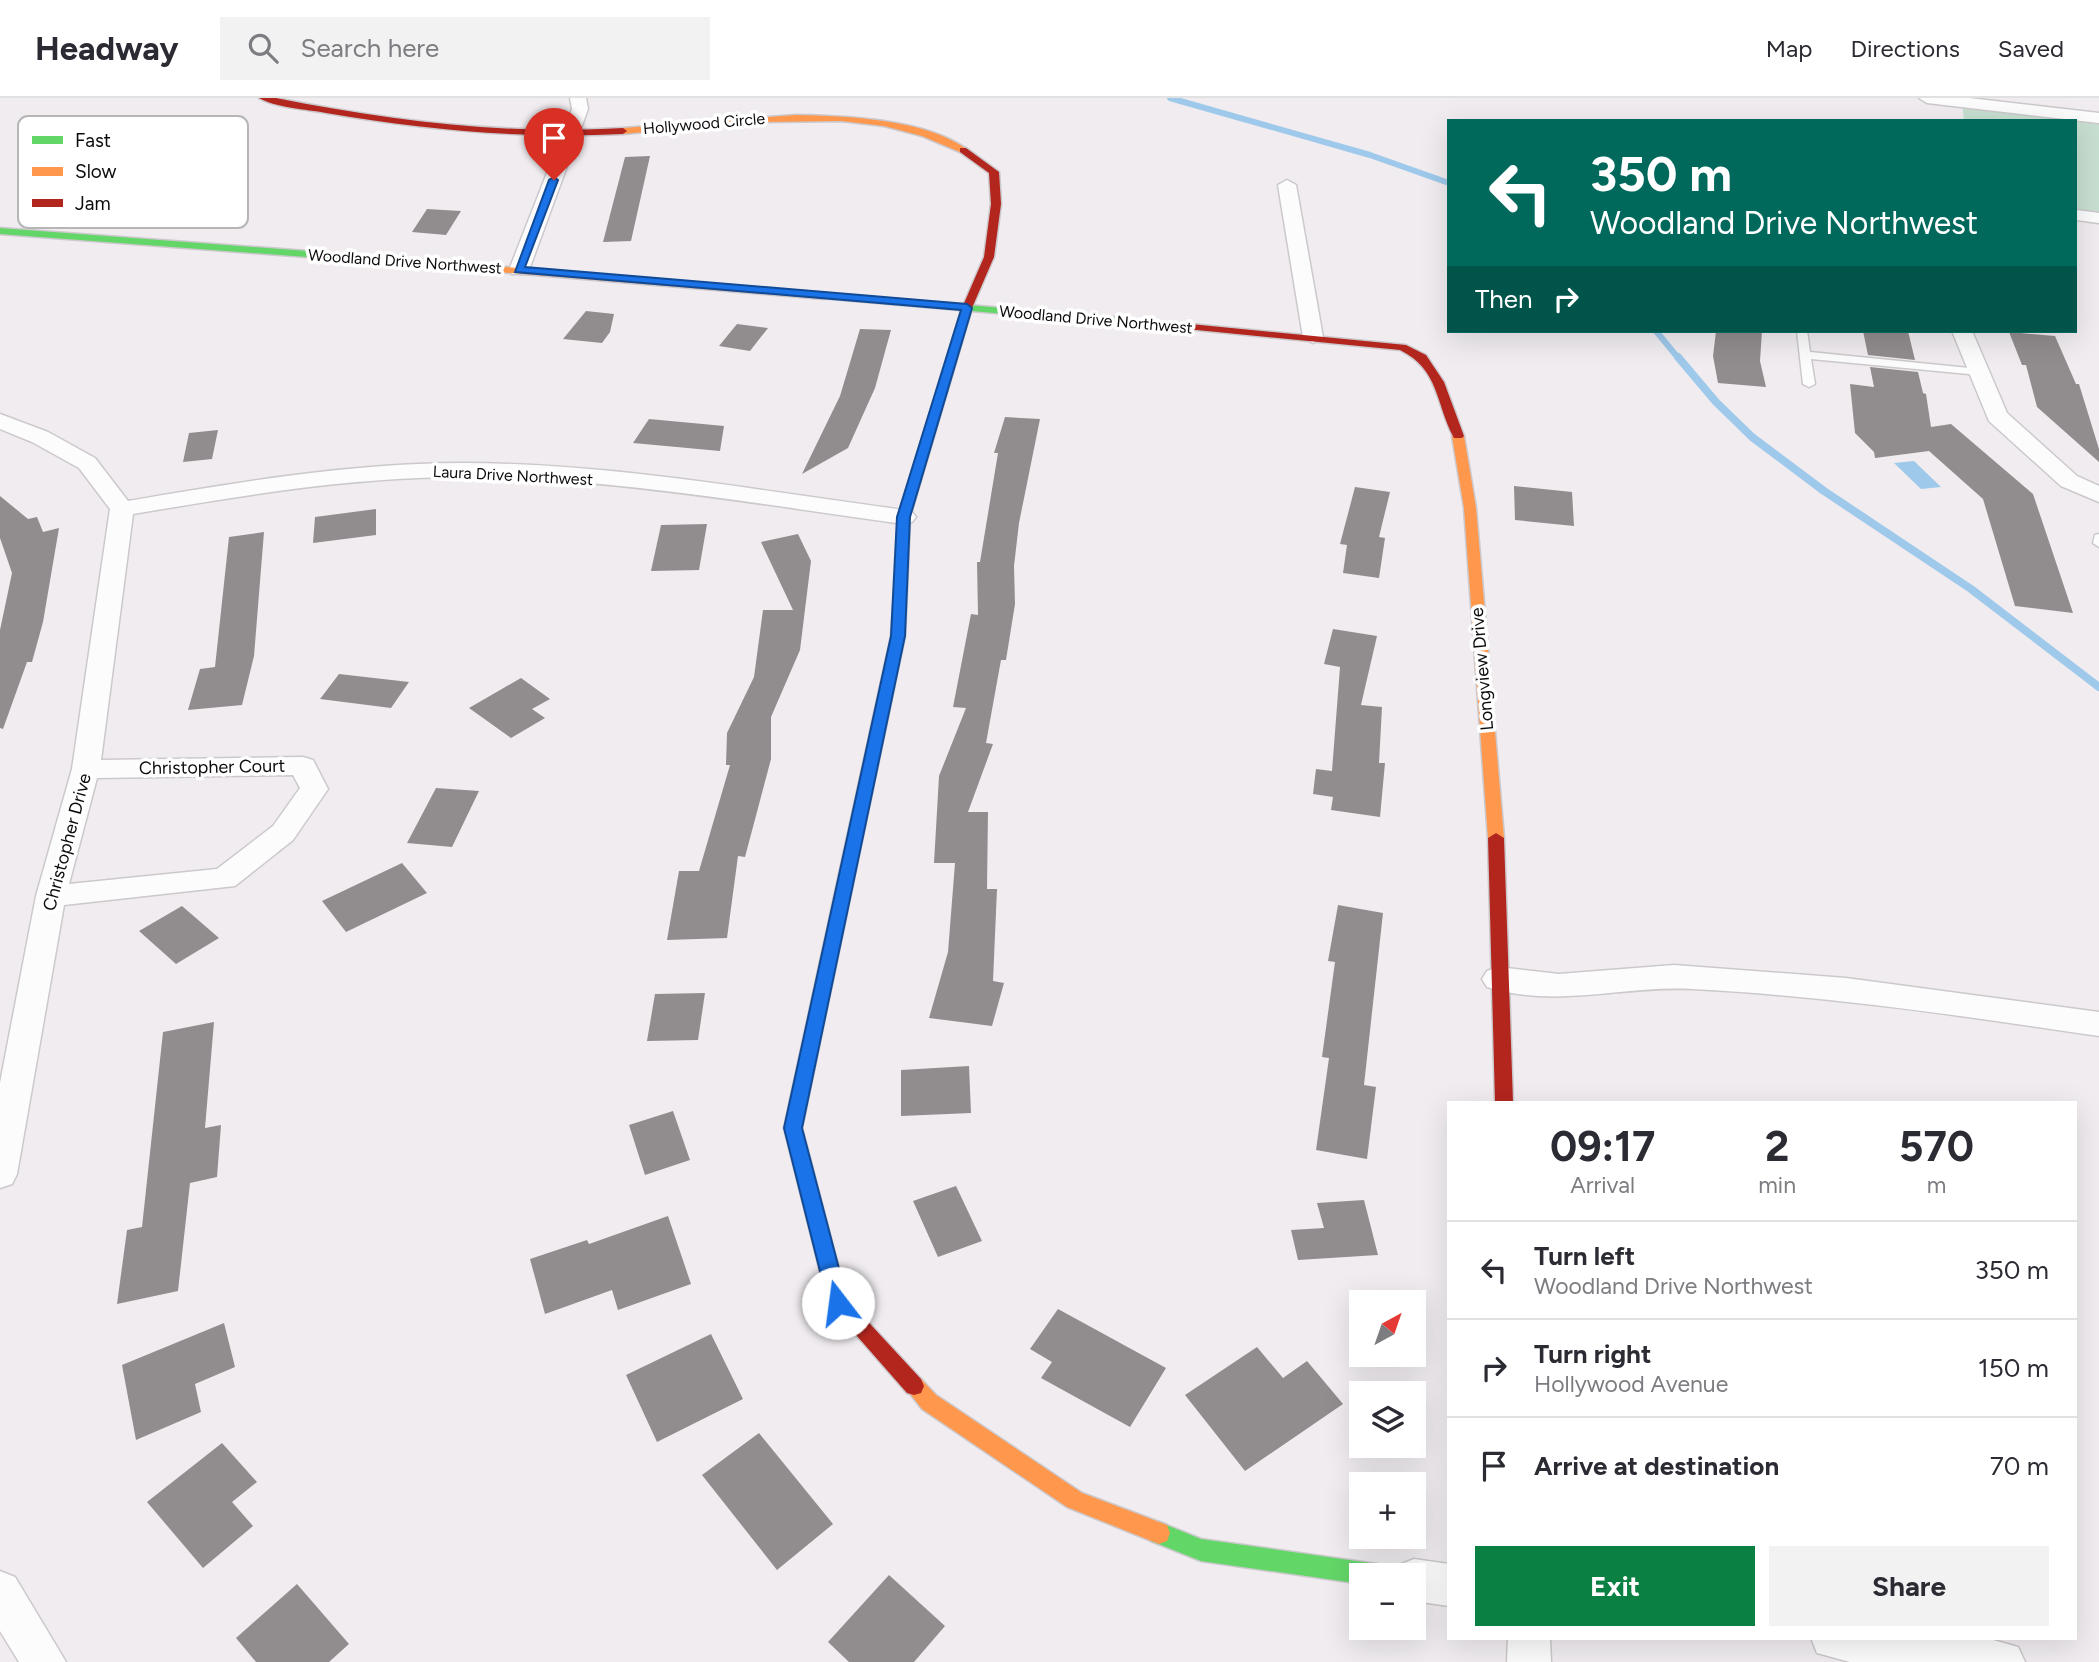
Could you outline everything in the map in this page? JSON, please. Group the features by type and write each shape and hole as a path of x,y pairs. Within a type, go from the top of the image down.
{"street":[{"name":"Hollywood Circle","path":"263,98 448,127 571,135 802,116 860,120 918,131 954,143 994,172 996,204 989,257 967,308"},
{"path":"519,270 571,135 580,108 578,98"},
{"path":"1927,98 2099,118"},
{"path":"1950,99 1958,119"},
{"path":"1287,184 1312,337"},
{"path":"2077,215 2099,218"},
{"name":"Woodland Drive Northwest","path":"0,231 519,270 1312,337"},
{"path":"967,308 904,517 898,636 793,1128 838,1303 929,1402 1075,1500 1201,1550 1349,1571"},
{"path":"1963,333 1997,416 2069,481 2099,495"},
{"name":"Longview Drive","path":"1312,337 1402,347 1422,357 1438,382 1459,438 1470,508 1496,842 1498,979 1504,1101"},
{"path":"0,421 40,437 87,463 122,509"},
{"name":"Laura Drive Northwest","path":"122,509 267,485 418,471 503,472 639,482 904,517"},
{"name":"Christopher Drive","path":"0,1174 51,896 86,769 122,509"},
{"name":"Christopher Court","path":"51,896 224,879 283,833 314,789 303,766 86,769"},
{"path":"1498,979 1540,986 1690,976 1799,983 1843,991 1907,995 2099,1024"},
{"path":"1426,1582 1447,1585"},
{"path":"0,1592 44,1662"},
{"path":"1529,1640 1529,1662"},
{"path":"1841,1647 2003,1662"}],"lane":[{"path":"1802,333 1809,384"},
{"path":"1805,355 1979,372"}],"green space":[{"path":"1962,102 2099,118 2099,217 2077,214 2077,119 1964,119"}],"water":[{"path":"1914,461 1941,487 1921,489 1894,463"}],"building":[{"path":"650,156 631,241 603,242 625,157"},
{"path":"427,209 461,211 446,235 412,232"},
{"path":"586,311 614,314 610,332 602,343 563,339"},
{"path":"737,324 768,328 750,351 719,346"},
{"path":"860,329 891,330 875,388 848,448 802,474 840,396"},
{"path":"1716,333 1762,333 1760,361 1766,387 1718,383 1713,356"},
{"path":"1863,333 1908,333 1915,360 1868,355"},
{"path":"2009,333 2055,336 2076,384 2079,384 2099,449 2099,462 2037,407 2026,365 2022,365"},
{"path":"1870,367 1918,372 1923,393 1926,394 1931,427 1951,424 2033,494 2073,613 2015,606 1983,499 1929,451 1875,458 1874,452 1855,433 1850,384 1874,387"},
{"path":"1005,417 1040,419 1019,523 1014,566 1015,604 1006,660 1001,660 986,743 993,744 968,812 988,812 987,889 997,889 993,981 1004,983 992,1026 929,1018 948,952 955,863 934,863 939,776 966,708 953,707 971,614 978,615 977,562 980,562 998,453 994,453"},
{"path":"649,419 724,426 720,451 633,443"},
{"path":"218,430 212,459 183,462 189,433"},
{"path":"1514,486 1572,492 1574,526 1515,520"},
{"path":"1355,487 1390,492 1379,537 1385,538 1379,578 1343,573 1347,545 1340,544"},
{"path":"0,496 28,519 37,517 43,532 59,528 43,622 32,662 27,662 3,729 0,728 0,630 12,573 0,538"},
{"path":"376,509 376,535 313,543 315,517"},
{"path":"707,524 699,570 651,571 661,525"},
{"path":"264,532 254,656 242,705 188,710 200,669 215,667 229,537"},
{"path":"798,534 811,561 800,650 771,717 771,759 745,857 738,856 727,938 667,940 679,871 699,871 730,765 726,765 727,733 754,677 763,610 793,610 761,542"},
{"path":"1333,629 1377,636 1361,705 1382,707 1379,763 1385,763 1380,817 1331,810 1333,797 1313,794 1316,769 1332,771 1340,667 1324,664"},
{"path":"339,674 409,682 391,708 320,699"},
{"path":"521,678 550,699 532,709 545,718 511,738 469,708"},
{"path":"436,788 479,791 452,847 407,843"},
{"path":"402,863 427,893 346,932 322,901"},
{"path":"1338,905 1383,913 1364,1085 1376,1087 1367,1159 1316,1150 1329,1058 1322,1057 1335,962 1328,961"},
{"path":"182,906 219,938 176,964 139,931"},
{"path":"705,993 698,1040 647,1041 655,994"},
{"path":"214,1022 205,1128 221,1125 217,1177 190,1183 178,1291 117,1304 127,1230 142,1227 163,1032"},
{"path":"969,1066 971,1113 901,1116 901,1070"},
{"path":"673,1111 690,1160 645,1175 629,1125"},
{"path":"956,1186 982,1241 938,1257 913,1201"},
{"path":"1364,1200 1378,1255 1298,1260 1291,1230 1324,1228 1317,1203"},
{"path":"668,1216 691,1284 618,1310 612,1290 545,1314 530,1259 587,1240 589,1244"},
{"path":"1058,1309 1166,1368 1130,1427 1041,1378 1052,1362 1030,1349"},
{"path":"224,1323 235,1367 195,1384 201,1412 136,1440 122,1365"},
{"path":"711,1334 743,1399 657,1442 626,1375"},
{"path":"1257,1347 1283,1378 1307,1361 1343,1404 1245,1471 1185,1395"},
{"path":"759,1433 833,1524 777,1570 702,1475"},
{"path":"222,1443 257,1482 232,1502 253,1526 203,1568 147,1502"},
{"path":"889,1575 945,1626 914,1662 849,1662 828,1642"},
{"path":"297,1584 349,1644 329,1662 256,1662 236,1638"}],"waterway":[{"path":"1170,98 1370,155 1447,182"},
{"path":"1658,333 1679,359"},
{"path":"1678,357 1716,402 1752,437 1824,491 1971,589 2099,687"}],"traffic: fast":[{"path":"0,231 347,257"},
{"path":"824,296 1160,324"},
{"path":"1159,1533 1201,1550 1349,1571"}],"traffic: slow":[{"path":"623,131 751,119 841,119 884,124 925,134 963,150"},
{"path":"347,257 824,296"},
{"path":"1458,436 1470,508 1496,838"},
{"path":"847,874 898,636 902,566"},
{"path":"914,1386 929,1402 1075,1500 1159,1533"}],"traffic: jam":[{"path":"263,98 352,115 442,127 533,133 623,131"},
{"path":"902,566 904,517 967,308 989,257 996,204 994,172 963,150"},
{"path":"1160,324 1402,347 1422,357 1438,382 1458,436"},
{"path":"1496,838 1504,1101"},
{"path":"847,874 793,1128 838,1303 914,1386"}],"route":[{"path":"554,180 519,270 967,308 904,517 898,636 793,1128 838,1303"}]}
